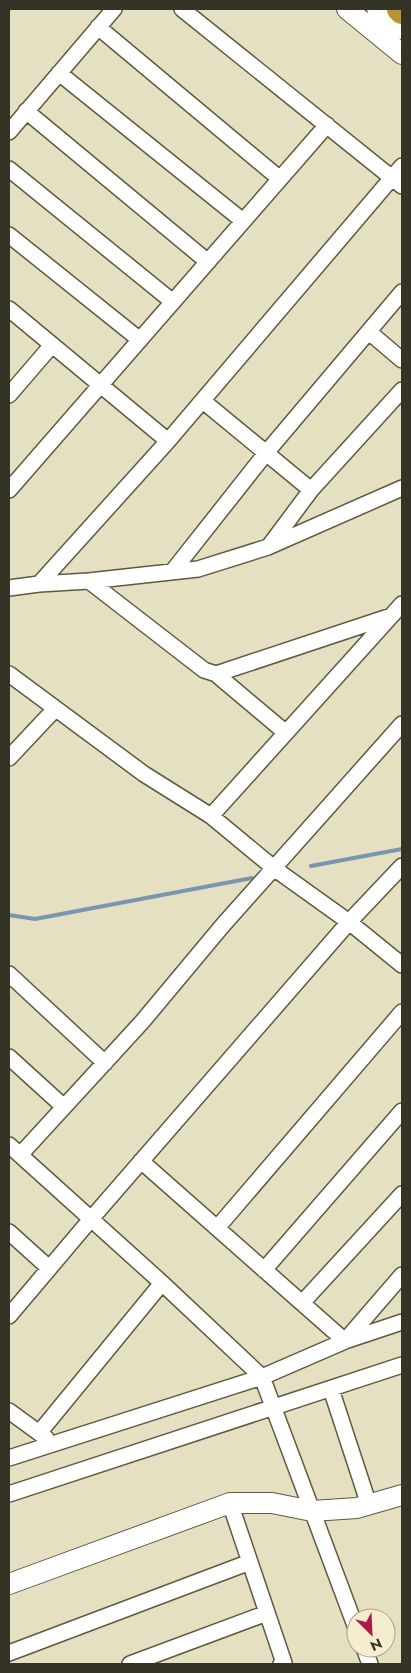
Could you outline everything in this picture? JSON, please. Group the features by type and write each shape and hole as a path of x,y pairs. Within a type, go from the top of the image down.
{"street":[{"path":"9,132 114,9"},
{"path":"39,584 168,441 399,177 327,125 182,9"},
{"path":"347,9 402,54"},
{"path":"377,9 402,29"},
{"path":"98,27 280,179"},
{"path":"59,73 243,222"},
{"path":"26,111 208,262"},
{"path":"9,490 327,125"},
{"path":"9,168 174,302"},
{"path":"9,235 140,340"},
{"path":"172,572 266,453 402,292"},
{"path":"9,309 168,441"},
{"path":"369,332 402,360"},
{"path":"9,395 52,345"},
{"path":"268,547 311,490 402,390"},
{"path":"203,401 311,490"},
{"path":"9,588 198,569 268,547 402,488"},
{"path":"89,581 204,670 216,674 286,733"},
{"path":"212,816 402,604"},
{"path":"216,674 391,616"},
{"path":"9,674 144,774 212,816 275,869 348,922 402,966"},
{"path":"9,758 55,709"},
{"path":"348,1608 262,1377 162,1283 14,1150 64,1107 105,1063 223,925 275,869 402,724"},
{"path":"9,1316 348,922 402,866"},
{"path":"9,974 105,1063"},
{"path":"217,1228 402,1012"},
{"path":"9,1056 64,1107"},
{"path":"264,1270 402,1111"},
{"path":"141,1161 345,1341"},
{"path":"302,1304 402,1194"},
{"path":"9,1232 49,1268"},
{"path":"345,1341 402,1275"},
{"path":"39,1433 162,1283"},
{"path":"9,1458 262,1377 345,1341 402,1322"},
{"path":"9,1494 402,1365"},
{"path":"331,1389 369,1505"},
{"path":"9,1411 53,1443"},
{"path":"9,1584 230,1503 272,1503 312,1511 357,1508 402,1495"},
{"path":"230,1503 283,1664"},
{"path":"9,1653 250,1562"},
{"path":"130,1664 267,1613"}],"waterway":[{"path":"311,866 402,849"},
{"path":"9,915 35,919 252,878"}]}
